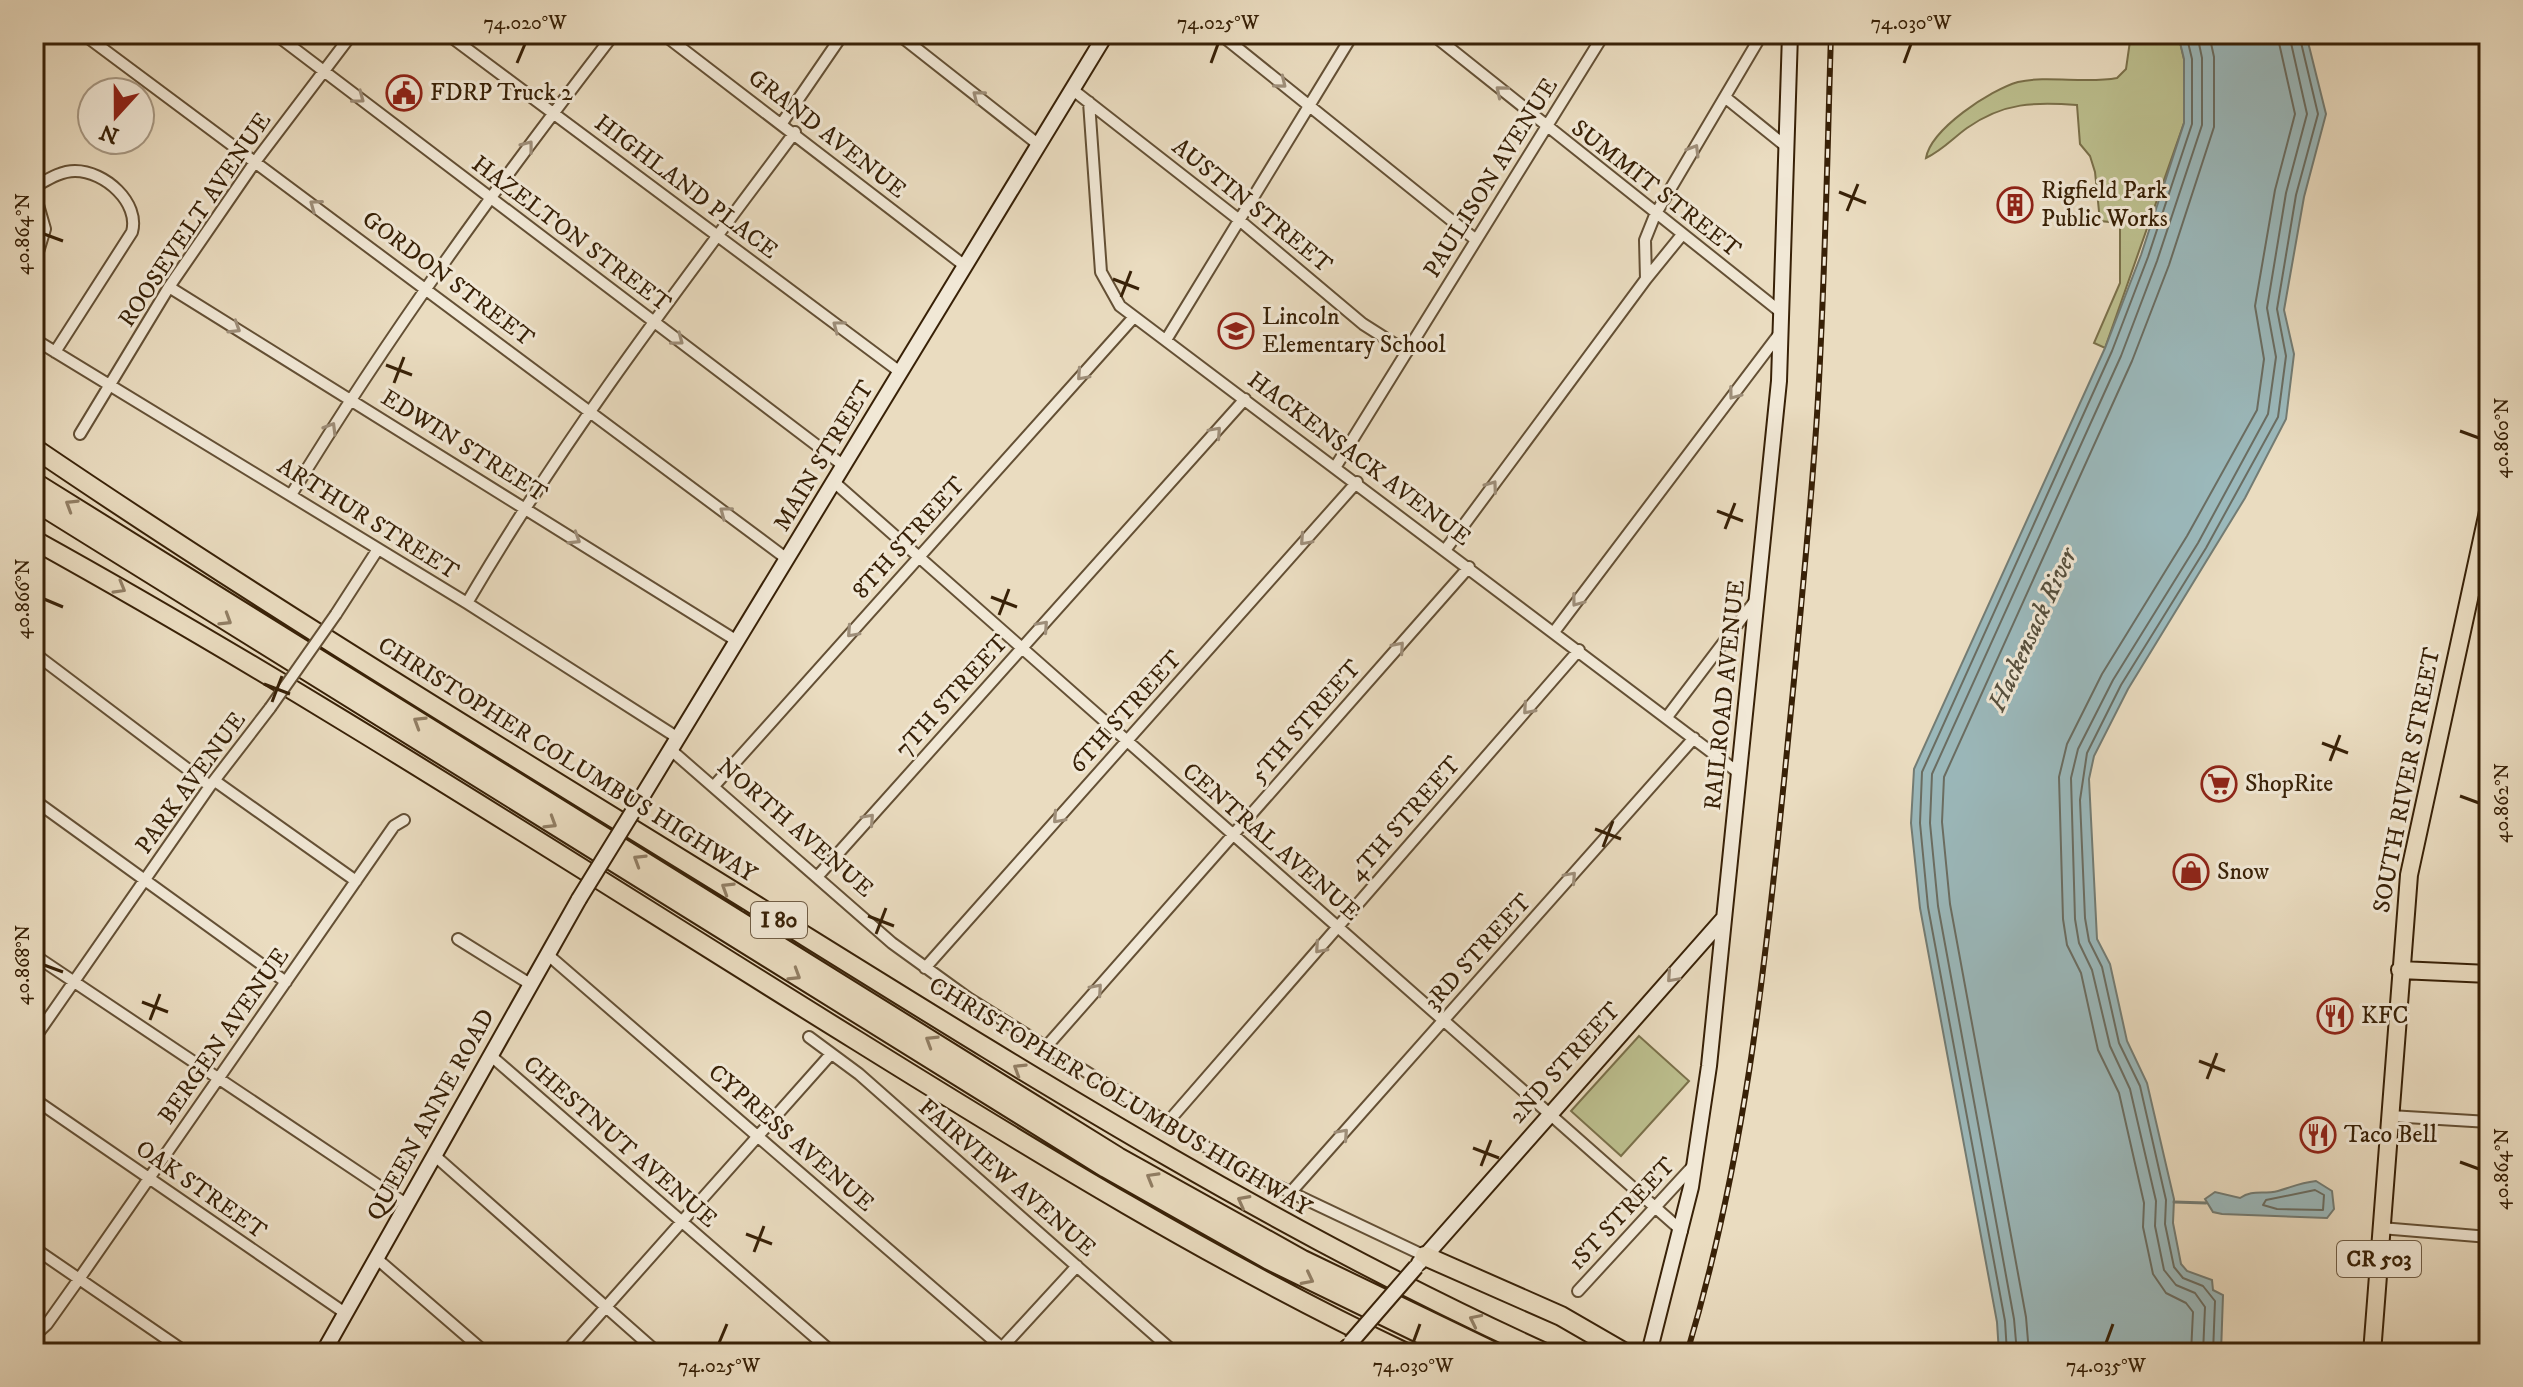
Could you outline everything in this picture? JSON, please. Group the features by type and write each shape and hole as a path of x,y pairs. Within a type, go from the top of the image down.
{"highway":[{"name":"CHRISTOPHER COLUMBUS HIGHWAY","path":"34,448 295,619 1104,1121 1309,1236 1545,1353"},
{"name":"CHRISTOPHER COLUMBUS HIGHWAY","path":"34,482 1138,1169 1335,1276 1496,1353"},
{"name":"I 80","path":"34,501 1127,1181 1280,1265 1460,1353"},
{"name":"I 80","path":"34,538 253,667 1083,1180 1244,1271 1406,1353"},
{"path":"1421,1261 1561,1316 1622,1351"}],"main road":[{"name":"MAIN STREET","path":"579,899 1106,34"},
{"name":"RAILROAD AVENUE","path":"1649,1353 1682,1231 1695,1164 1724,919 1779,381 1790,34"},
{"name":"SOUTH RIVER STREET","path":"2372,1353 2400,970 2420,815 2489,507"},
{"name":"QUEEN ANNE ROAD","path":"323,1353 579,899"},
{"name":"2ND STREET","path":"1349,1349 1549,1114 1724,919"},
{"path":"2400,970 2489,974"}],"street":[{"name":"GORDON STREET","path":"83,34 787,559"},
{"name":"HAZELTON STREET","path":"275,34 844,466"},
{"name":"ROOSEVELT AVENUE","path":"80,434 169,287 255,162 352,34"},
{"name":"HIGHLAND PLACE","path":"447,34 900,372"},
{"path":"291,495 349,399 425,287 489,196 614,34"},
{"name":"GRAND AVENUE","path":"663,34 795,132 965,266"},
{"path":"782,123 843,34"},
{"path":"898,34 1039,145"},
{"path":"1220,34 1476,240"},
{"path":"1166,340 1307,104 1353,34"},
{"name":"SUMMIT STREET","path":"1432,34 1681,236 1782,313"},
{"name":"PAULISON AVENUE","path":"1336,466 1604,34"},
{"path":"1646,279 1645,240 1655,215 1762,34"},
{"name":"AUSTIN STREET","path":"1073,90 1238,219 1363,324 1407,352"},
{"path":"1726,98 1788,148"},
{"name":"HACKENSACK AVENUE","path":"1089,102 1101,272 1112,296 1134,317 1336,466 1739,773"},
{"path":"467,603 523,506 589,409 795,132"},
{"path":"34,265 45,229 34,189 64,173 95,176 127,199 132,207 134,224 55,352"},
{"path":"1446,549 1681,236"},
{"name":"EDWIN STREET","path":"169,287 737,641"},
{"name":"8TH STREET","path":"714,786 1134,317"},
{"path":"1554,632 1781,332"},
{"name":"ARTHUR STREET","path":"34,339 467,603 674,744"},
{"name":"7TH STREET","path":"817,877 1245,399"},
{"name":"CENTRAL AVENUE","path":"834,482 1682,1231"},
{"name":"6TH STREET","path":"925,968 1357,482"},
{"name":"PARK AVENUE","path":"34,1039 212,783 336,614 378,549"},
{"name":"5TH STREET","path":"1046,1047 1469,567"},
{"path":"1667,717 1757,600"},
{"name":"4TH STREET","path":"1167,1123 1579,650"},
{"path":"34,653 212,783 356,881"},
{"name":"3RD STREET","path":"1291,1192 1694,738"},
{"name":"NORTH AVENUE","path":"674,744 714,786 925,968 1167,1123 1421,1261"},
{"path":"34,800 286,982"},
{"name":"BERGEN AVENUE","path":"34,1336 47,1324 79,1279 394,826 404,820"},
{"path":"458,939 530,984"},
{"name":"CYPRESS AVENUE","path":"547,954 1002,1351"},
{"path":"34,955 406,1204"},
{"name":"FAIRVIEW AVENUE","path":"809,1037 1175,1353"},
{"path":"565,1353 831,1054"},
{"name":"CHESTNUT AVENUE","path":"490,1055 833,1353"},
{"name":"OAK STREET","path":"34,1099 345,1313"},
{"path":"2390,1116 2489,1122"},
{"path":"434,1155 658,1353"},
{"name":"1ST STREET","path":"1578,1291 1695,1164"},
{"path":"2381,1228 2489,1237"},
{"path":"34,1248 187,1353"},
{"path":"376,1258 486,1353"},
{"path":"1002,1351 1077,1266"}],"green space":[{"path":"2131,34 2178,34 2184,59 2184,123 2105,348 2094,343 2120,283 2120,223 2100,221 2095,172 2090,156 2080,144 2077,105 2033,104 1994,113 1926,158 1930,147 1950,123 2006,86 2029,80 2117,78 2126,69"},
{"path":"1639,1036 1689,1081 1621,1156 1571,1111"}],"water":[{"name":"Hackensack River","path":"2178,34 2306,34 2326,114 2304,197 2284,310 2294,354 2286,419 2245,498 2128,689 2094,756 2089,779 2097,939 2110,964 2127,1041 2147,1083 2174,1199 2173,1223 2181,1264 2187,1271 2212,1280 2213,1290 2223,1295 2221,1353 1999,1353 1997,1322 1920,908 1911,823 1914,769 2105,348 2141,255 2184,123 2184,59"},
{"path":"2316,1181 2332,1191 2334,1209 2327,1218 2222,1214 2213,1212 2205,1199 2215,1192 2240,1198"}],"waterway":[{"path":"2174,1202 2206,1203"}],"railway":[{"path":"1687,1353 1707,1282 1737,1140 1760,998 1776,854 1817,415 1831,34"}],"place":[{"name":"FDRP Truck 2","path":"404,93"},
{"name":"Rigfield Park Public Works","path":"2015,205"},
{"name":"Lincoln Elementary School","path":"1236,331"},
{"name":"ShopRite","path":"2219,784"},
{"name":"Snow","path":"2191,872"},
{"name":"KFC","path":"2335,1016"},
{"name":"Taco Bell","path":"2318,1135"}]}
